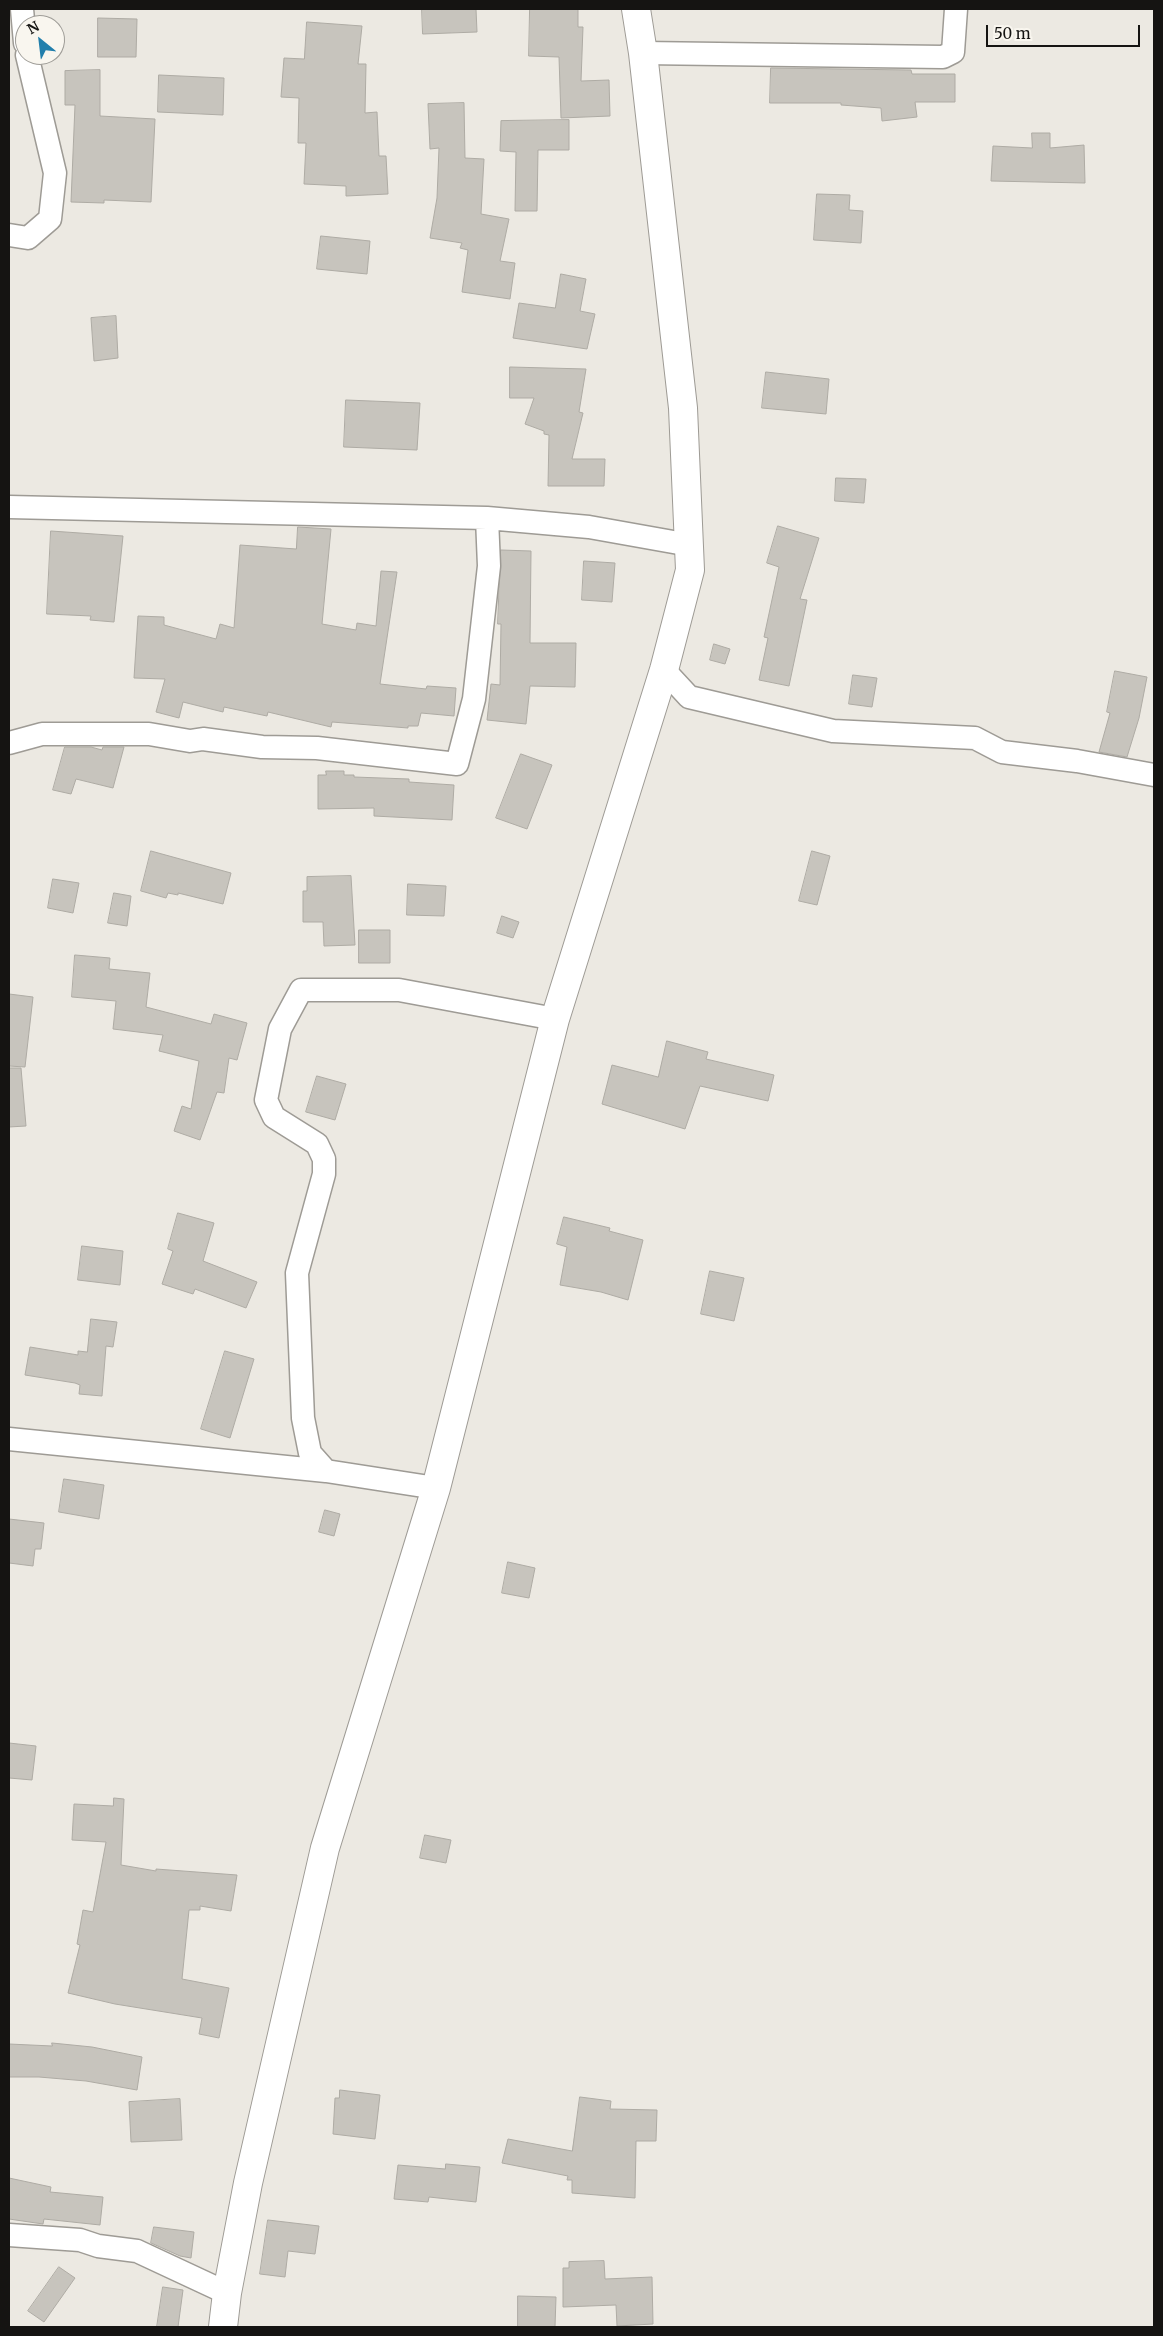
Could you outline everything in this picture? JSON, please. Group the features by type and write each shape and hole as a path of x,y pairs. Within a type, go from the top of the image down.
{"main road":[{"path":"223,2327 227,2293 248,2184 325,1848 436,1488 555,1019 664,670 690,570 683,408 643,52 636,9"}],"street":[{"path":"643,52 943,57 953,52 956,9"},
{"path":"9,235 28,238 50,219 55,172 29,65"},
{"path":"9,507 487,518 589,527 690,545"},
{"path":"9,743 42,734 148,734 190,741 203,739 262,746 317,748 458,764 474,699 489,566 487,518"},
{"path":"664,670 689,697 832,731 975,738 1002,752 1077,761 1154,775"},
{"path":"326,1471 310,1453 303,1418 297,1273 324,1174 324,1159 317,1144 274,1117 266,1100 280,1029 301,990 400,990 555,1019"},
{"path":"9,1439 326,1471 436,1488"},
{"path":"9,2234 80,2240 98,2246 138,2251 227,2293"}],"building":[{"path":"422,9 476,9 477,32 423,34"},
{"path":"530,9 578,9 578,27 583,27 581,81 609,80 610,116 561,118 559,57 529,56"},
{"path":"98,18 137,19 136,57 98,57"},
{"path":"307,22 362,26 358,64 366,64 365,113 377,112 379,156 386,156 388,194 346,196 346,186 304,184 306,143 298,143 299,98 281,97 284,58 304,59"},
{"path":"771,68 911,70 912,74 955,74 955,102 915,102 917,117 882,121 881,108 841,105 841,103 770,103"},
{"path":"100,70 100,116 155,119 151,202 104,200 104,203 71,202 75,105 65,105 65,71"},
{"path":"159,75 224,78 223,115 158,112"},
{"path":"464,103 465,158 484,159 481,214 509,219 500,261 515,263 510,299 462,292 468,250 460,248 462,243 430,238 437,198 439,148 430,149 428,104"},
{"path":"569,120 569,150 538,150 537,211 515,211 516,152 500,151 501,121"},
{"path":"1032,133 1050,133 1050,148 1084,145 1085,183 991,181 993,146 1032,148"},
{"path":"817,194 850,195 849,210 863,211 861,243 814,240"},
{"path":"321,236 370,241 367,274 317,269"},
{"path":"561,274 586,279 580,311 595,314 587,349 513,338 519,303 555,308"},
{"path":"116,316 118,358 94,361 91,318"},
{"path":"510,367 586,369 579,412 583,413 572,459 605,459 604,486 548,486 549,435 544,434 544,431 525,424 534,398 510,398"},
{"path":"766,372 829,379 826,414 762,408"},
{"path":"346,400 420,403 417,450 344,447"},
{"path":"836,478 866,479 864,503 835,501"},
{"path":"778,526 819,538 800,599 807,600 789,686 759,680 768,638 764,637 779,567 767,563"},
{"path":"298,527 331,529 322,624 356,630 357,623 376,626 381,571 397,572 380,684 426,689 427,686 456,688 454,716 421,713 418,726 408,726 408,728 332,722 331,727 268,712 267,716 224,707 223,712 183,702 179,718 156,712 165,679 134,678 138,616 164,617 164,625 216,639 220,624 234,628 240,545 296,549"},
{"path":"51,531 123,536 114,622 90,620 91,616 47,614"},
{"path":"501,550 531,551 530,643 576,643 575,687 530,686 526,724 487,720 491,684 500,685 501,624 498,624"},
{"path":"584,561 615,563 612,602 582,600"},
{"path":"714,644 730,649 725,664 710,660"},
{"path":"1115,671 1147,677 1139,718 1127,757 1099,752 1110,713 1107,712"},
{"path":"853,675 877,678 872,707 849,704"},
{"path":"65,747 91,747 102,750 103,747 124,747 113,788 76,779 71,794 53,790"},
{"path":"521,754 552,765 527,829 496,818"},
{"path":"326,771 344,771 344,775 354,775 354,777 409,779 409,782 454,785 452,820 374,816 374,808 318,809 318,775 326,775"},
{"path":"151,851 231,873 223,904 178,893 178,895 168,893 166,898 141,891"},
{"path":"812,851 830,856 817,905 799,901"},
{"path":"351,876 355,945 324,946 323,922 303,922 303,891 307,891 307,877"},
{"path":"53,879 79,883 73,913 48,908"},
{"path":"408,884 446,886 444,916 407,915"},
{"path":"114,893 131,896 127,926 108,923"},
{"path":"502,916 519,922 513,938 497,933"},
{"path":"359,930 390,930 390,963 359,963"},
{"path":"75,955 110,958 109,969 150,973 146,1007 211,1024 214,1014 247,1023 237,1060 229,1058 224,1093 217,1092 200,1140 174,1131 182,1106 191,1109 199,1061 159,1051 163,1035 113,1029 116,1001 72,997"},
{"path":"9,994 33,997 25,1067 9,1066"},
{"path":"667,1041 708,1052 706,1059 774,1075 768,1101 700,1086 685,1129 602,1104 612,1065 658,1077"},
{"path":"9,1068 21,1068 26,1126 9,1127"},
{"path":"317,1076 346,1084 335,1120 306,1112"},
{"path":"178,1213 214,1223 203,1261 257,1282 246,1308 195,1289 193,1294 162,1284 173,1251 168,1249"},
{"path":"564,1217 610,1228 609,1231 643,1240 628,1300 601,1292 560,1285 567,1247 557,1244"},
{"path":"82,1246 123,1251 120,1285 78,1280"},
{"path":"710,1271 744,1278 734,1321 701,1314"},
{"path":"91,1319 117,1322 113,1347 106,1346 102,1396 79,1394 80,1385 75,1383 25,1375 30,1347 78,1355 78,1351 87,1352"},
{"path":"225,1351 254,1359 230,1438 201,1429"},
{"path":"64,1479 104,1485 99,1519 59,1512"},
{"path":"325,1510 340,1514 334,1536 319,1532"},
{"path":"9,1519 44,1523 41,1549 35,1549 33,1566 9,1563"},
{"path":"508,1562 535,1568 529,1598 502,1593"},
{"path":"9,1743 36,1746 32,1780 9,1778"},
{"path":"114,1798 124,1799 121,1865 156,1871 156,1869 237,1875 231,1911 200,1906 200,1910 189,1910 182,1979 229,1988 219,2038 199,2034 202,2018 115,2004 68,1993 80,1945 77,1944 83,1910 93,1912 106,1842 72,1840 74,1804 113,1806"},
{"path":"425,1835 451,1840 446,1863 420,1858"},
{"path":"52,2043 92,2047 142,2057 137,2090 86,2081 39,2077 9,2077 9,2044 52,2046"},
{"path":"340,2090 380,2095 375,2139 333,2134 335,2098 339,2098"},
{"path":"580,2097 611,2101 610,2109 657,2110 656,2141 636,2141 635,2198 572,2193 572,2180 567,2180 568,2176 502,2163 508,2139 572,2151"},
{"path":"180,2099 182,2140 131,2142 129,2102"},
{"path":"446,2164 480,2167 476,2202 429,2197 428,2202 394,2199 398,2165 445,2169"},
{"path":"9,2178 51,2187 50,2192 103,2197 100,2225 44,2219 43,2224 9,2219"},
{"path":"268,2220 319,2226 315,2254 288,2251 285,2277 260,2274"},
{"path":"154,2227 194,2232 191,2258 180,2256 151,2243"},
{"path":"604,2261 605,2279 652,2277 653,2324 617,2326 616,2305 563,2307 563,2268 569,2268 569,2262"},
{"path":"59,2267 75,2278 44,2322 28,2311"},
{"path":"163,2287 183,2290 178,2327 157,2327"},
{"path":"518,2296 556,2297 555,2327 518,2327"}]}
